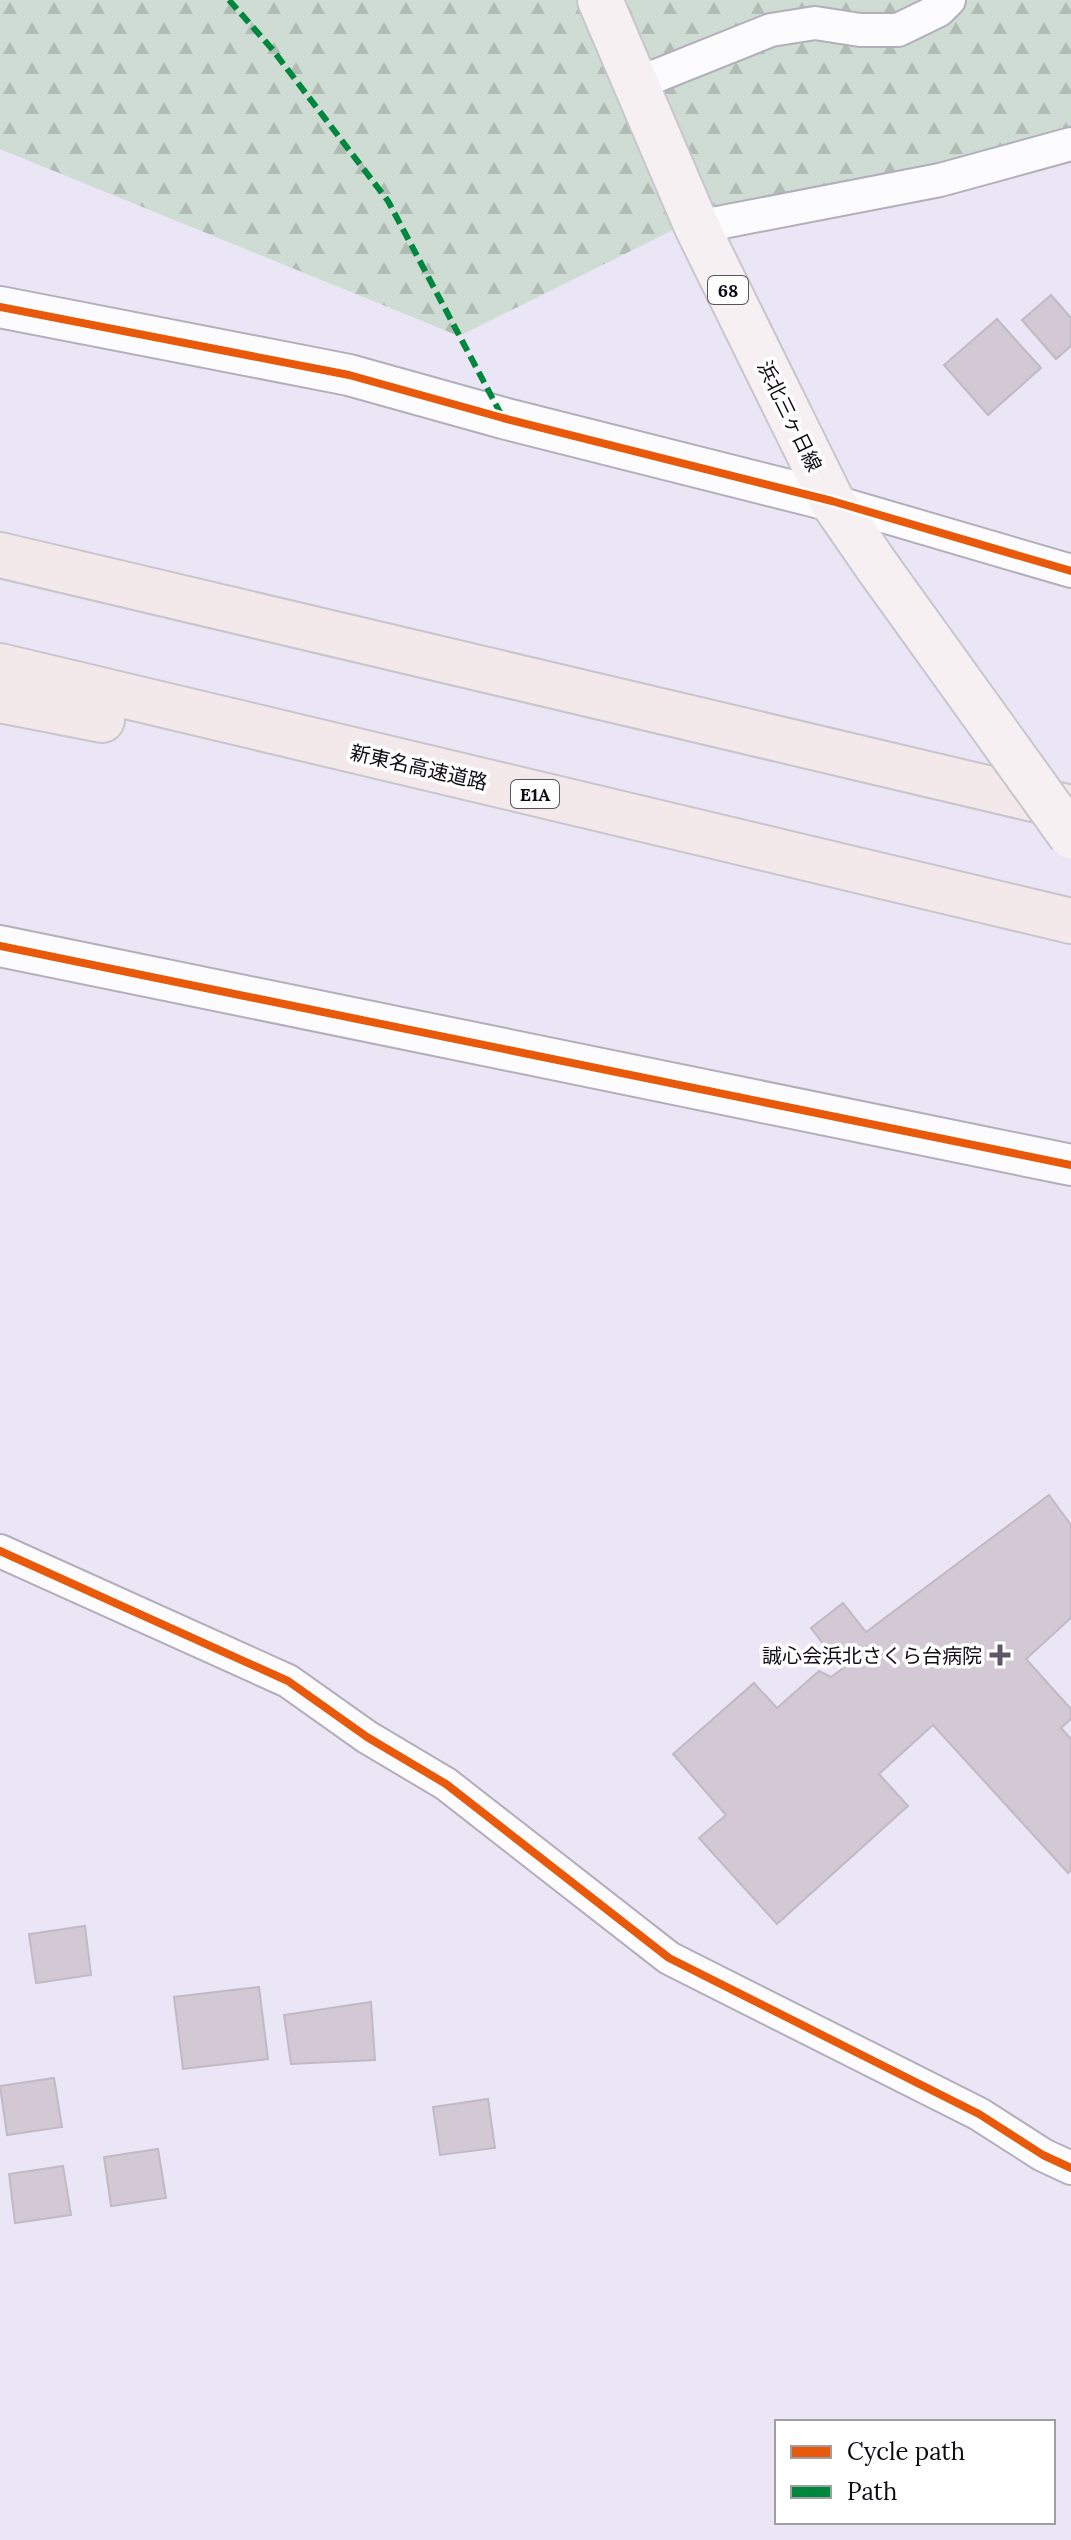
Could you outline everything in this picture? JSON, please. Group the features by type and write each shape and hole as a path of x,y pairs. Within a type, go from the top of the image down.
{"highway":[{"path":"0,555 1071,808"},
{"name":"新東名高速道路","path":"0,666 1071,921"},
{"path":"0,700 885,878"}],"main road":[{"name":"浜北三ヶ日線","path":"600,0 697,227 832,501 1071,836"}],"street":[{"path":"636,84 771,30 815,23 860,30 898,30 939,10 949,0"},
{"path":"697,227 940,180 1071,144"},
{"path":"0,307 349,375 503,418 832,501 1071,571"},
{"path":"0,946 1071,1165"},
{"path":"0,1551 288,1681 367,1737 446,1784 669,1958 979,2114 1043,2155 1071,2168"}],"green space":[{"path":"0,0 1071,0 1071,133 675,229 459,336 0,149"}],"building":[{"path":"1051,295 1071,318 1071,346 1056,359 1022,320"},
{"path":"997,319 1041,368 988,415 944,365"},
{"path":"1049,1495 1071,1525 1071,1618 1026,1659 1071,1709 1071,1719 1061,1728 1071,1739 1071,1870 1068,1873 933,1725 879,1774 908,1806 777,1924 699,1838 726,1815 673,1754 754,1683 777,1708 819,1671 831,1677 842,1669 811,1628 843,1603 866,1632"},
{"path":"85,1926 91,1975 36,1983 29,1934"},
{"path":"259,1987 268,2059 183,2069 174,1997"},
{"path":"371,2002 375,2060 291,2064 284,2015"},
{"path":"54,2078 62,2127 7,2135 0,2086"},
{"path":"488,2099 495,2148 440,2155 433,2107"},
{"path":"158,2149 166,2198 111,2206 104,2157"},
{"path":"63,2166 71,2215 15,2223 9,2174"}],"marked path":[{"path":"229,0 272,49 388,201 503,418"}],"cycle path":[{"path":"0,307 349,375 503,418 832,501 1071,571"},
{"path":"0,946 1071,1165"},
{"path":"0,1551 288,1681 367,1737 446,1784 669,1958 979,2114 1043,2155 1071,2168"}],"place":[{"name":"誠心会浜北さくら台病院","path":"1000,1655"}]}
